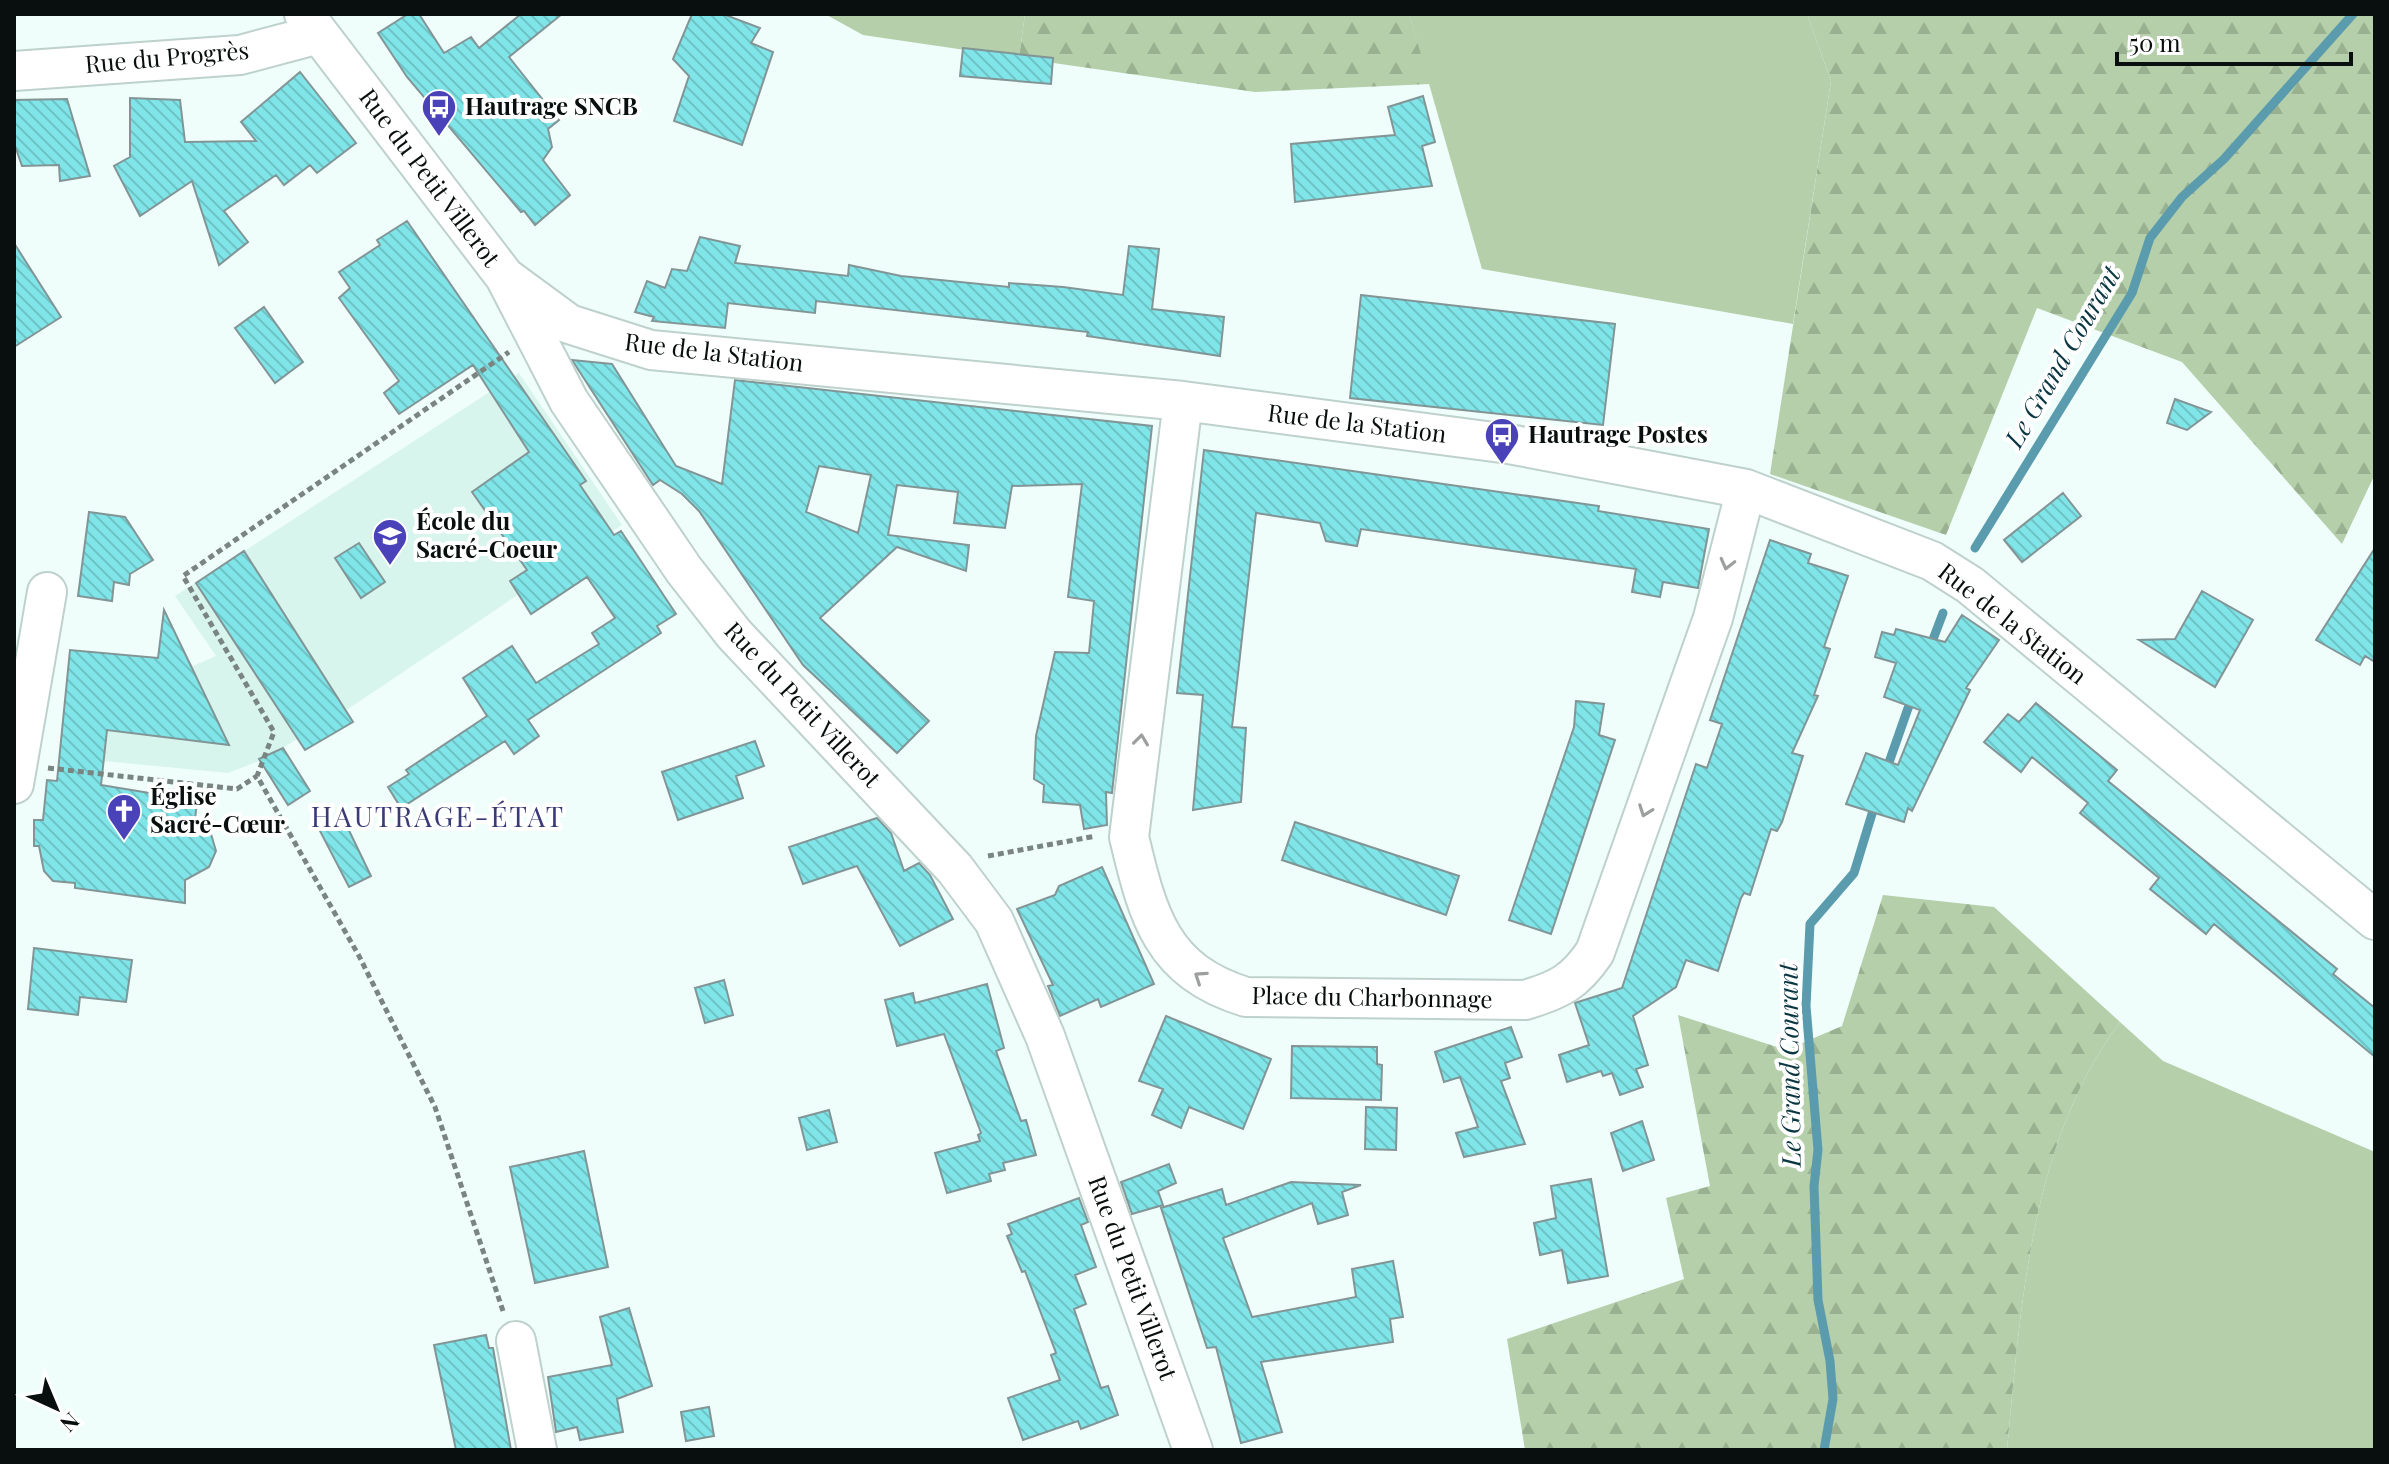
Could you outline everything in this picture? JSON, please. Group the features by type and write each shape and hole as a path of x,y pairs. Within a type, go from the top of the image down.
{"street":[{"name":"Rue du Progrès","path":"14,71 240,55 312,24"},
{"name":"Rue du Petit Villerot","path":"312,24 505,277 569,401 692,581 799,705 955,869 994,921 1045,1036 1193,1450"},
{"name":"Rue de la Station","path":"505,277 569,324 651,350 1183,401 1509,444 1746,489 1932,561 1970,585 2375,920"},
{"name":"Place du Charbonnage","path":"1183,401 1129,837 1143,896 1165,945 1185,967 1216,988 1246,997 1525,1000 1552,992 1580,975 1595,952 1713,618 1746,489"},
{"path":"16,775 47,592"},
{"path":"516,1341 537,1450"}],"path":[{"path":"16,775 237,789 257,776 274,732 183,576 535,335"},
{"path":"257,776 359,956 435,1107 494,1289 516,1341"},
{"path":"955,869 1005,852 1098,835 1129,837"}],"shaded area":[{"name":"École du Sacré-Coeur","path":"519,373 622,525 348,709 262,760 228,773 104,761 114,654 189,661 193,666 216,656 175,596"}],"green space":[{"path":"825,14 1025,14 1019,58 863,35"},
{"path":"1025,14 1409,14 1430,84 1255,92 1019,58"},
{"path":"1409,14 1807,14 1831,81 1793,324 1482,269"},
{"path":"1807,14 2375,14 2375,474 2342,544 2182,362 2037,308 1946,535 1770,474 1831,81"},
{"path":"1883,895 1994,907 2120,1022 2090,1069 2066,1120 2048,1172 2025,1283 2007,1450 1525,1450 1507,1339 1684,1279 1666,1198 1710,1186 1678,1015 1786,1050 1842,1026"},
{"path":"2120,1022 2163,1061 2375,1152 2375,1450 2007,1450 2025,1283 2048,1172 2066,1120 2090,1069"}],"building":[{"path":"408,14 419,14 444,53 471,37 479,48 521,14 562,14 509,57 559,120 548,129 552,147 543,160 570,195 535,225 407,77 378,33"},
{"path":"692,14 723,14 760,28 751,43 773,52 742,145 674,121 689,76 673,59"},
{"path":"963,48 1053,58 1051,84 960,76"},
{"path":"300,72 356,143 317,173 310,165 284,185 276,175 224,211 248,242 219,265 192,181 140,216 114,166 130,157 130,98 180,100 185,142 256,141 241,122"},
{"path":"1423,96 1435,142 1422,146 1432,186 1295,202 1291,144 1395,135 1388,107"},
{"path":"67,99 90,176 60,181 59,165 22,166 14,143 14,100"},
{"path":"407,221 586,481 580,485 614,535 621,531 676,614 657,626 661,633 528,720 539,736 514,754 505,741 401,808 388,787 409,774 406,770 487,716 463,678 512,646 536,683 599,644 592,633 615,618 587,577 531,614 510,581 527,570 472,492 529,452 473,365 399,414 384,393 399,381 339,298 350,288 339,272 380,245 377,240"},
{"path":"700,237 740,246 735,263 848,276 849,265 901,276 1009,287 1009,283 1063,287 1123,295 1129,246 1159,249 1152,309 1224,317 1220,356 1087,336 1088,332 816,301 815,313 728,303 725,328 652,321 654,317 635,312 647,281 665,288 672,269 687,271"},
{"path":"14,243 61,317 14,347"},
{"path":"1361,295 1615,324 1603,425 1350,398"},
{"path":"264,307 303,362 275,383 235,328"},
{"path":"572,360 612,364 676,466 722,484 735,380 1152,426 1112,793 1106,792 1107,825 1084,829 1080,805 1043,802 1044,785 1034,779 1036,736 1055,652 1089,653 1094,601 1068,597 1082,484 1012,486 1005,528 954,523 958,492 897,485 888,535 969,545 966,571 897,547 820,618 929,721 897,753 803,665 699,511 682,494 660,480 653,485","holes":["819,466 871,475 858,533 806,512"]},
{"path":"2175,399 2211,412 2187,430 2167,423"},
{"path":"1204,450 1599,506 1598,511 1709,529 1698,588 1663,582 1660,597 1632,592 1636,569 1361,529 1357,546 1326,541 1320,523 1256,513 1232,727 1246,728 1241,802 1193,810 1203,695 1177,693"},
{"path":"2063,493 2081,516 2022,562 2004,540"},
{"path":"89,512 125,517 153,560 130,574 129,585 114,582 112,601 78,596"},
{"path":"1770,540 1811,554 1808,563 1848,576 1824,647 1830,649 1814,695 1818,696 1792,753 1803,756 1782,822 1777,831 1771,829 1750,895 1744,893 1741,898 1718,971 1686,960 1676,987 1633,1016 1648,1065 1636,1069 1643,1087 1620,1095 1612,1073 1603,1076 1601,1071 1567,1082 1559,1055 1589,1045 1575,1003 1622,988 1696,764 1707,768 1722,724 1710,720"},
{"path":"359,543 385,582 361,598 335,558"},
{"path":"2375,548 2375,662 2365,656 2360,665 2316,640"},
{"path":"244,551 353,722 305,750 196,583"},
{"path":"2202,591 2253,620 2215,687 2139,640 2175,639"},
{"path":"164,610 229,745 107,730 101,785 168,796 169,789 198,792 195,820 211,834 216,851 209,867 185,880 185,903 75,888 75,883 53,881 44,871 39,846 34,846 34,820 43,820 47,780 57,781 70,650 158,658"},
{"path":"1962,615 1999,640 1966,688 1970,690 1912,811 1908,808 1904,822 1846,804 1866,753 1898,765 1920,710 1884,697 1896,663 1875,657 1882,632 1894,635 1896,629 1945,642"},
{"path":"1576,701 1604,704 1599,735 1615,740 1551,934 1509,920 1574,727"},
{"path":"2036,703 2117,770 2108,781 2337,969 2333,974 2375,1008 2375,1057 2214,924 2206,934 2150,889 2159,878 2080,813 2088,803 2032,757 2021,772 1984,742 2008,714 2019,722"},
{"path":"755,741 764,766 736,776 743,798 678,820 662,772"},
{"path":"283,748 310,791 288,805 259,759"},
{"path":"343,818 371,876 349,887 320,831"},
{"path":"877,818 891,833 904,871 919,863 930,875 953,919 900,946 857,866 803,884 789,847"},
{"path":"1295,822 1459,876 1446,915 1282,860"},
{"path":"1102,867 1154,984 1101,1007 1098,999 1060,1016 1048,986 1053,985 1017,909 1055,895 1059,886"},
{"path":"34,948 132,960 126,1002 80,997 78,1015 28,1009"},
{"path":"724,980 733,1015 705,1023 695,988"},
{"path":"987,984 1004,1048 996,1051 1021,1121 1026,1120 1036,1155 1003,1163 1005,1170 989,1174 991,1181 947,1193 935,1153 980,1141 978,1135 981,1133 944,1034 897,1046 885,1000 913,993 915,1003"},
{"path":"1166,1016 1271,1059 1243,1129 1189,1107 1181,1128 1152,1115 1163,1089 1139,1081"},
{"path":"1511,1027 1522,1057 1505,1063 1510,1078 1501,1081 1525,1144 1464,1157 1456,1133 1478,1127 1460,1077 1444,1082 1435,1052"},
{"path":"1292,1046 1377,1047 1377,1064 1382,1065 1381,1100 1291,1098"},
{"path":"1366,1107 1397,1108 1396,1150 1365,1149"},
{"path":"829,1110 837,1142 807,1150 799,1118"},
{"path":"1642,1121 1654,1160 1623,1171 1611,1133"},
{"path":"584,1151 608,1267 535,1283 510,1167"},
{"path":"1169,1164 1176,1183 1158,1191 1163,1205 1132,1214 1121,1182"},
{"path":"1591,1179 1608,1276 1568,1283 1562,1250 1540,1255 1534,1223 1556,1218 1551,1186"},
{"path":"1291,1182 1361,1185 1342,1192 1348,1215 1318,1224 1312,1203 1223,1238 1252,1317 1356,1297 1352,1269 1393,1261 1403,1317 1390,1319 1393,1342 1261,1362 1282,1432 1241,1443 1216,1347 1207,1348 1161,1208 1222,1189 1226,1205"},
{"path":"1079,1198 1088,1222 1081,1225 1096,1267 1075,1275 1086,1304 1074,1309 1101,1388 1108,1386 1118,1415 1081,1429 1078,1421 1023,1440 1008,1398 1060,1380 1051,1355 1056,1353 1025,1271 1022,1272 1007,1236 1012,1234 1008,1224"},
{"path":"629,1308 652,1386 617,1399 623,1432 580,1440 577,1427 556,1432 548,1377 612,1365 600,1317"},
{"path":"486,1335 489,1348 493,1348 511,1450 456,1450 434,1345"},
{"path":"709,1407 714,1436 686,1441 681,1412"}],"waterway":[{"name":"Le Grand Courant","path":"1975,548 2132,293 2150,238 2182,197 2224,159 2353,14"},
{"name":"Le Grand Courant","path":"1929,650 1943,613"},
{"name":"Le Grand Courant","path":"1886,771 1913,694"},
{"name":"Le Grand Courant","path":"1824,1450 1833,1399 1830,1361 1818,1300 1814,1186 1818,1150 1806,1006 1810,924 1854,873 1875,804"}],"place":[{"name":"Hautrage SNCB","path":"439,138"},
{"name":"Hautrage Postes","path":"1502,466"},
{"name":"École du Sacré-Coeur","path":"390,567"},
{"name":"Église Sacré-Cœur","path":"124,842"}],"district":[{"name":"HAUTRAGE-ÉTAT","path":"438,817"}]}
